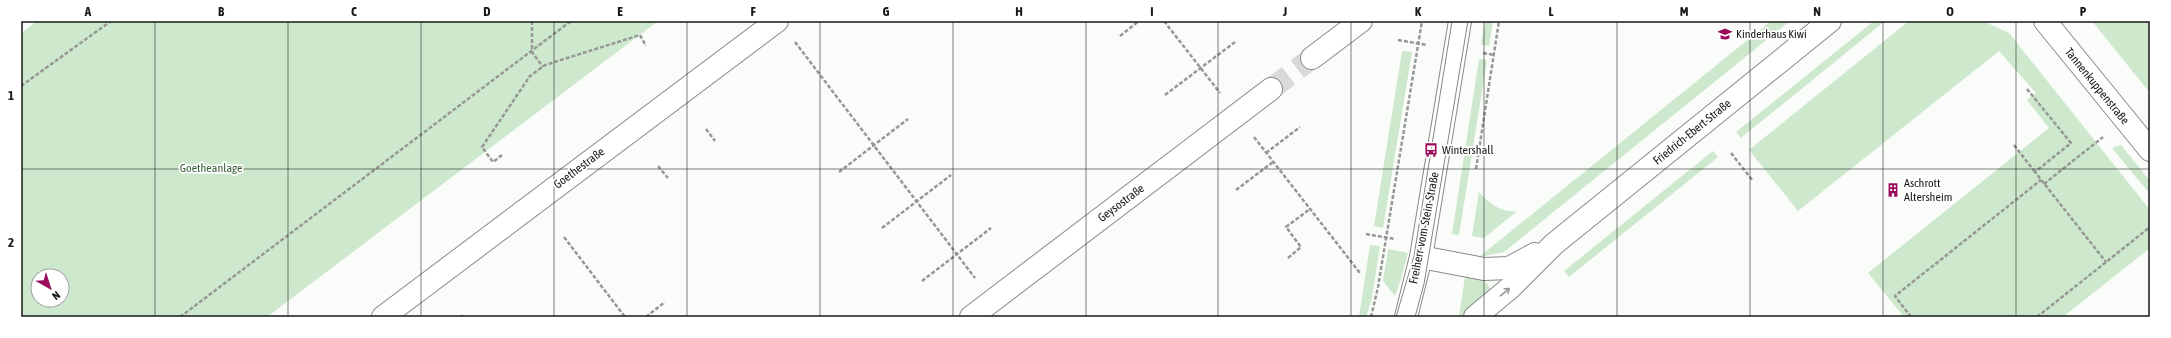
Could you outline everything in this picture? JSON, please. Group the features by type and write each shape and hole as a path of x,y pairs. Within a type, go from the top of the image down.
{"street":[{"name":"Goethestraße","path":"383,317 777,21"},
{"path":"1312,58 1361,21"},
{"name":"Freiherr-vom-Stein-Straße","path":"1406,317 1421,258 1460,21"},
{"name":"Friedrich-Ebert-Straße","path":"1475,317 1511,287 1554,244 1830,21"},
{"name":"Tannenkuppenstraße","path":"2045,21 2150,150"},
{"name":"Geysostraße","path":"971,317 1271,89"},
{"name":"Friedrich-Ebert-Straße","path":"1421,258 1484,270 1509,268 1554,244"}],"path":[{"path":"21,86 111,21"},
{"path":"532,21 532,52 543,67"},
{"path":"180,317 572,21"},
{"path":"1120,36 1140,21"},
{"path":"1164,21 1221,95"},
{"path":"1371,317 1378,286 1422,21"},
{"path":"1476,169 1499,21"},
{"path":"502,156 494,162 482,147 530,76 543,67 640,36 646,46"},
{"path":"1398,40 1429,45"},
{"path":"1165,95 1235,42"},
{"path":"804,54 976,280"},
{"path":"2027,89 2071,143 2035,172"},
{"path":"839,172 908,119"},
{"path":"2044,184 2125,119"},
{"path":"1266,153 1300,127"},
{"path":"706,129 716,141"},
{"path":"1249,131 1360,272"},
{"path":"2014,145 2106,262"},
{"path":"1731,153 1753,181"},
{"path":"1236,190 1273,162"},
{"path":"658,166 668,178"},
{"path":"882,228 951,175"},
{"path":"1911,317 1895,296 2041,180"},
{"path":"1288,258 1301,247 1286,227 1310,209"},
{"path":"2037,317 2150,227"},
{"path":"922,282 991,228"},
{"path":"1366,234 1397,239"},
{"path":"564,237 625,317"},
{"path":"646,317 665,302"}],"green space":[{"name":"Goetheanlage","path":"37,21 658,21 267,317 21,317 21,33"},
{"path":"1485,21 1493,21 1489,46 1481,45"},
{"path":"1771,21 1790,21 1504,252 1479,257"},
{"path":"1874,21 1885,21 1741,138 1736,132"},
{"path":"1909,21 1983,21 2009,33 2150,210 2150,248 2063,317 1904,317 1868,273 2049,128 2027,100 2036,93 1999,51 1798,211 1749,150"},
{"path":"2092,21 2150,21 2150,93"},
{"path":"1402,51 1412,52 1383,228 1374,226"},
{"path":"1479,59 1487,60 1459,235 1452,234"},
{"path":"2121,145 2150,181 2150,194 2112,148"},
{"path":"1713,151 1718,157 1569,277 1564,271"},
{"path":"1479,192 1495,206 1516,212 1484,238 1472,236"},
{"path":"1370,245 1380,246 1372,298 1366,317 1359,317"},
{"path":"1388,249 1408,253 1395,296 1383,281"},
{"path":"1465,277 1483,281 1490,289 1487,296 1459,317"}],"tunnel":[{"path":"1271,89 1312,58"}],"tram line":[{"path":"1396,317 1414,256 1452,21"},
{"path":"1415,317 1424,284 1468,21"}],"place":[{"name":"Kinderhaus Kiwi","path":"1725,34"},
{"name":"Wintershall","path":"1431,150"},
{"name":"Aschrott Altersheim","path":"1893,190"}]}
